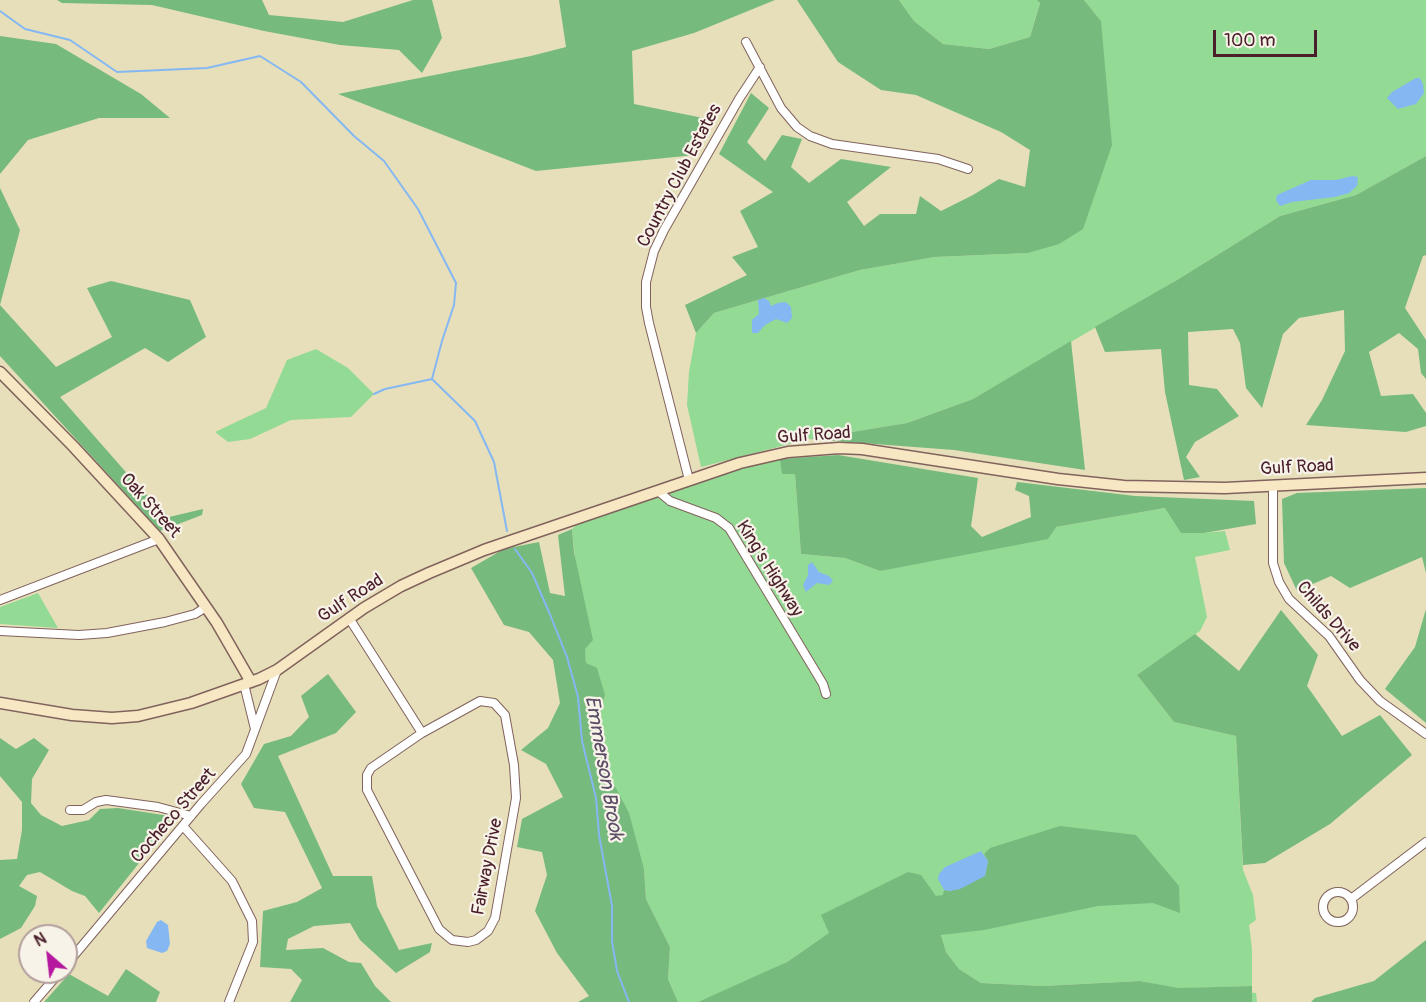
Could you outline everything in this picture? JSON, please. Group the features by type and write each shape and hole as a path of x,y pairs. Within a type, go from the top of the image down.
{"street":[{"path":"746,42 786,114 797,127 810,136 832,144 929,157 968,169"},
{"name":"Country Club Estates","path":"689,480 649,323 646,307 646,282 652,259 664,230 739,99 760,67"},
{"name":"Oak Street","path":"0,372 73,446 159,539 206,607 249,682"},
{"name":"Gulf Road","path":"0,704 90,717 138,716 191,703 277,670 350,618 401,586 484,550 689,480 760,458 788,452 839,448 889,452 1058,479 1124,486 1225,488 1426,478"},
{"name":"Childs Drive","path":"1273,486 1273,563 1279,582 1289,599 1329,636 1360,680 1380,701 1426,734"},
{"name":"King's Highway","path":"658,491 670,501 716,518 729,528 823,684 826,694"},
{"path":"0,600 159,539"},
{"path":"0,631 79,635 107,633 165,622 195,614 206,607"},
{"path":"350,618 422,733"},
{"name":"Cocheco Street","path":"78,951 246,754 277,670"},
{"path":"249,682 255,731"},
{"name":"Fairway Drive","path":"480,701 494,703 505,715 507,723 514,765 516,798 495,918 488,931 476,940 468,942 452,940 439,929 367,790 367,775 371,768 422,733 480,701"},
{"path":"70,810 83,810 96,802 106,800 158,807 191,816"},
{"path":"183,825 232,880 252,921 253,942 229,1002"},
{"path":"1351,899 1426,842"},
{"path":"1339,892 1351,899 1353,909 1343,921 1333,921 1325,914 1324,901 1330,894 1339,892"},
{"path":"34,1002 50,984"}],"green space":[{"path":"57,0 262,0 269,15 343,22 413,0 432,0 442,38 422,73 399,50 340,45 264,31 152,5 62,3"},
{"path":"559,0 775,0 694,33 632,51 634,104 703,118 695,155 536,171 338,94 566,47"},
{"path":"797,0 899,0 914,21 943,44 989,49 1030,37 1040,3 1037,0 1084,0 1101,21 1112,145 1083,229 1059,244 1028,253 935,257 860,270 714,313 696,333 685,305 747,275 732,257 758,247 740,211 773,192 719,154 751,93 769,108 747,142 765,161 782,135 802,139 791,167 809,183 841,159 891,167 847,202 864,226 880,214 916,214 920,196 941,211 999,179 1025,187 1030,150 1001,132 916,95 881,90 838,62"},
{"path":"899,0 1037,0 1040,2 1030,37 989,49 943,44 914,21"},
{"path":"1084,0 1426,0 1426,156 1356,195 1280,216 1177,280 973,399 907,423 809,439 701,467 687,405 689,372 696,333 714,313 860,270 935,257 1028,253 1101,21"},
{"path":"0,36 56,44 141,94 170,118 99,118 28,140 0,174"},
{"path":"1426,156 1426,255 1423,256 1405,308 1426,340 1426,379 1421,373 1418,349 1399,333 1369,352 1381,396 1413,394 1426,413 1426,426 1406,432 1306,425 1322,400 1345,351 1344,310 1299,318 1283,334 1262,408 1246,388 1240,343 1233,329 1188,332 1189,385 1217,389 1239,416 1195,442 1186,457 1200,477 1184,480 1165,392 1161,349 1105,352 1095,327 1177,280 1280,216 1356,195"},
{"path":"0,188 20,230 0,305"},
{"path":"111,281 190,300 206,337 168,362 145,348 60,397 139,487 169,517 203,509 202,515 160,531 0,356 0,305 56,367 112,337 87,288"},
{"path":"1071,341 1085,470 954,450 809,439 907,423 973,399"},
{"path":"316,349 348,368 374,394 351,417 291,420 250,439 228,442 215,432 266,408 287,360"},
{"path":"838,455 978,478 971,526 982,537 1031,517 1029,496 1015,490 1017,482 1135,496 1254,501 1256,524 1204,533 1181,533 1165,508 1056,527 1048,539 880,571 845,558 801,554 795,474 782,474 780,459"},
{"path":"780,459 795,474 801,554 845,558 880,571 1056,527 1165,508 1203,533 1225,531 1230,550 1195,557 1207,617 1200,631 1137,675 1174,722 1236,736 1243,870 1253,895 1256,920 1249,925 1252,949 1252,986 1190,988 1256,993 1257,1002 1108,1002 1169,987 1140,981 1043,986 981,983 959,969 946,952 939,911 919,881 787,973 825,936 787,962 737,986 698,1002 678,1002 668,979 670,947 646,899 644,869 593,744 605,695 586,663 572,529 582,520 730,469"},
{"path":"1426,488 1426,573 1422,557 1350,588 1331,576 1297,591 1284,563 1282,499 1297,493"},
{"path":"572,529 574,552 593,640 585,649 586,663 597,668 605,695 593,744 629,813 644,869 646,899 670,947 668,979 678,1002 578,1002 589,996 557,953 535,911 547,875 542,852 517,847 522,819 563,797 546,764 521,750 548,728 560,703 553,660 529,632 504,625 471,568 504,549 539,542 550,593 565,596 558,535"},
{"path":"38,593 58,628 0,624 0,607"},
{"path":"1426,609 1426,723 1385,689 1415,647"},
{"path":"1281,610 1318,655 1307,686 1342,736 1380,715 1412,755 1330,824 1265,863 1243,865 1236,736 1174,722 1137,675 1195,634 1239,671"},
{"path":"328,674 356,712 336,733 278,756 333,876 372,876 377,906 399,950 432,943 430,952 396,973 360,940 350,923 314,926 288,939 286,950 323,948 349,962 361,963 375,986 391,1002 290,1002 302,980 291,969 260,967 263,911 297,902 322,888 285,812 254,808 241,784 264,744 291,736 309,717 301,696"},
{"path":"0,738 16,749 34,738 49,750 32,779 31,803 41,815 62,826 89,820 100,809 118,808 176,817 99,913 85,896 40,872 27,875 19,886 37,896 35,906 24,924 18,924 18,930 0,939 0,860 17,859 22,830 22,802 0,776"},
{"path":"1060,826 1136,835 1179,886 1180,913 1153,903 1098,906 984,930 941,935 946,952 959,969 981,983 1043,986 1140,981 1178,988 1252,986 1252,1002 698,1002 787,962 829,933 821,915 908,872 921,875 936,896 943,895 944,890 950,891 985,876 988,861 984,854 990,848"},
{"path":"1426,940 1426,1002 1311,1002 1315,998 1374,981"},
{"path":"126,969 160,992 156,1002 44,1002 60,984 78,984 78,979 108,996"}],"water":[{"path":"1420,78 1424,93 1416,104 1398,109 1387,98 1392,92"},
{"path":"1352,176 1358,177 1357,186 1349,193 1280,206 1276,200 1277,195 1311,180 1336,180"},
{"path":"764,298 771,306 786,302 791,307 792,318 787,323 776,319 765,325 758,333 752,333 752,320 759,314 758,300"},
{"path":"812,562 819,572 829,576 833,581 829,585 817,583 806,592 803,585 808,575 808,565"},
{"path":"981,851 988,861 985,876 960,889 944,890 938,879 945,867"},
{"path":"161,920 168,925 170,944 167,951 162,953 147,948 146,941 157,922"}],"waterway":[{"name":"Emmerson Brook","path":"0,11 25,29 70,40 117,72 207,68 260,56 301,82 354,136 384,161 418,209 456,283 454,305 432,379"},
{"name":"Emmerson Brook","path":"432,379 475,421 494,462 507,531"},
{"path":"374,394 385,389 432,379"},
{"name":"Emmerson Brook","path":"515,549 532,573 549,612 567,657 578,697 582,741 596,798 599,835 612,906 612,941 617,971 629,1002"}]}
